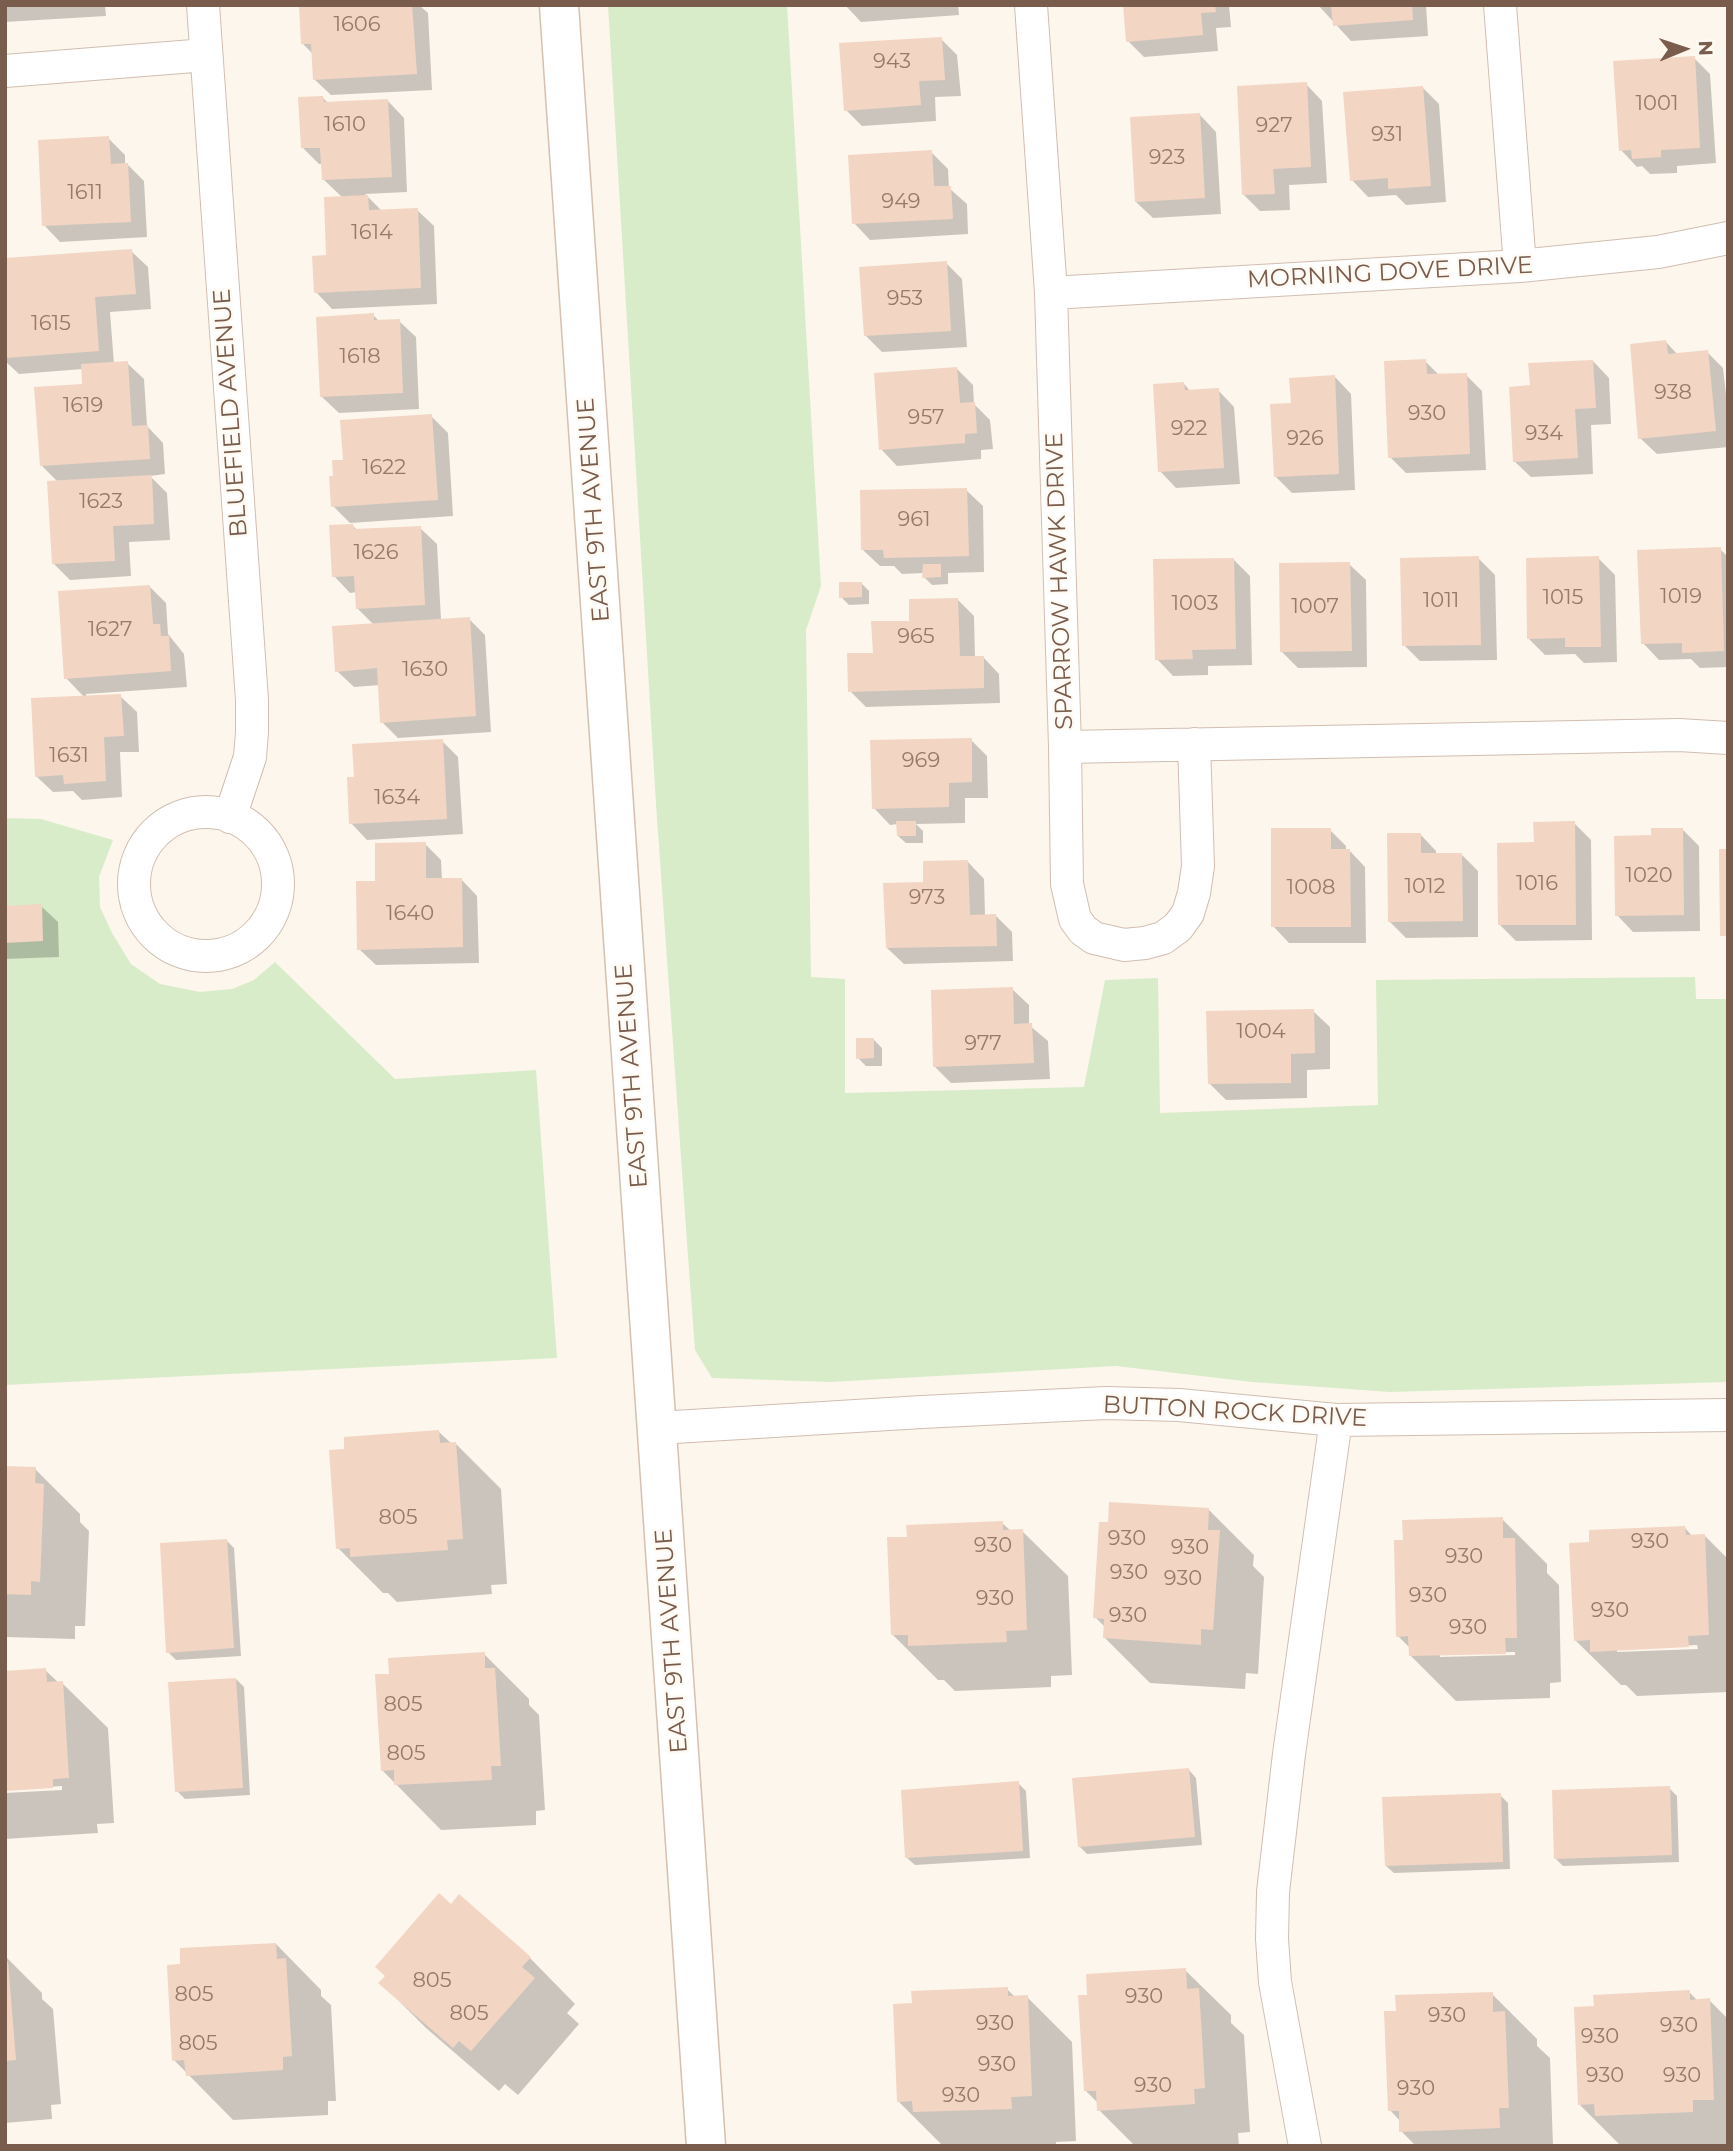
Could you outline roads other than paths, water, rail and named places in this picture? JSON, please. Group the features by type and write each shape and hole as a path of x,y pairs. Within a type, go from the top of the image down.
{"main road":[{"name":"EAST 9TH AVENUE","path":"559,5 706,2146"}],"street":[{"name":"BLUEFIELD AVENUE","path":"203,5 252,700 250,757 230,817"},
{"name":"SPARROW HAWK DRIVE","path":"1031,5 1051,293 1065,747 1679,735 1728,738"},
{"path":"1500,5 1520,266"},
{"path":"5,71 206,55"},
{"name":"MORNING DOVE DRIVE","path":"1051,293 1520,266 1658,253 1728,238"},
{"path":"1065,747 1067,884 1074,919 1094,938 1124,945 1163,938 1178,927 1188,913 1198,866 1194,744"},
{"path":"193,813 216,813 230,817 239,820 257,834 271,853 277,876 276,900 267,922 251,940 231,952 207,956 183,953 162,942 145,924 136,902 134,878 140,855 152,835 170,821 193,813"},
{"name":"BUTTON ROCK DRIVE","path":"658,1428 1106,1403 1179,1405 1336,1420 1728,1415"},
{"path":"1305,2146 1275,1982 1273,1892 1289,1754 1336,1420"}]}
